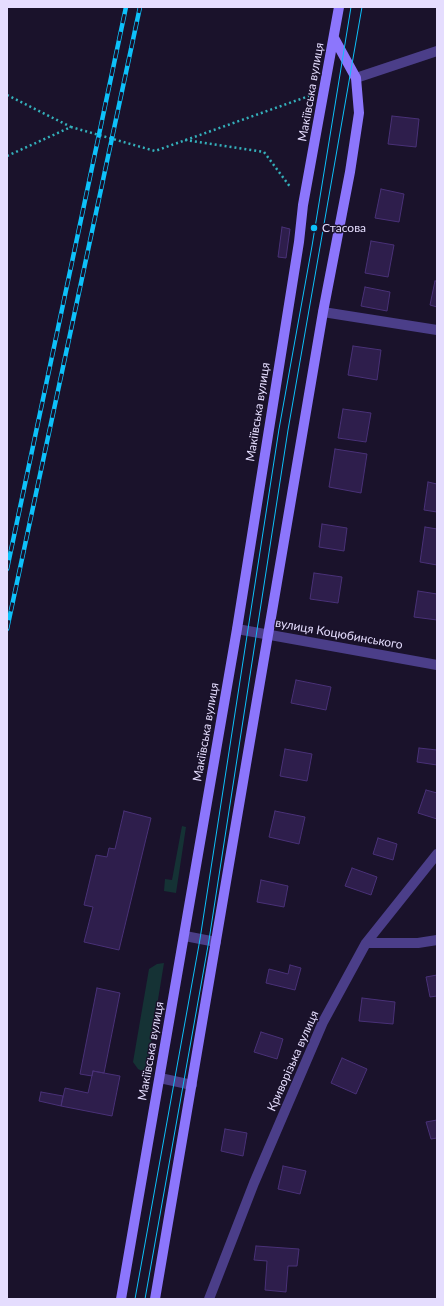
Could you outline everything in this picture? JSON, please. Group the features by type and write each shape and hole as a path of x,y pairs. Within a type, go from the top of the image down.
{"main road":[{"path":"334,38 339,7"},
{"name":"Макіївська вулиця","path":"155,1299 323,312 350,172 359,113 356,78 334,38"},
{"name":"Макіївська вулиця","path":"121,1299 237,629 303,204 334,38"}],"street":[{"path":"356,78 437,51"},
{"path":"323,312 437,330"},
{"name":"вулиця Коцюбинського","path":"237,629 437,665"},
{"name":"Криворізька вулиця","path":"209,1299 254,1183 323,1022 366,943 437,854"},
{"path":"185,936 216,942"},
{"path":"366,943 418,943 437,940"},
{"path":"160,1078 192,1085"}],"path":[{"path":"7,95 71,127 155,151 324,90"},
{"path":"7,156 71,127"},
{"path":"184,140 264,152 303,204"}],"green space":[{"path":"182,826 186,827 176,893 164,891 165,879 172,880"},
{"path":"164,963 146,1073 138,1069 133,1062 149,969 157,964"}],"building":[{"path":"392,116 419,119 416,147 388,144"},
{"path":"381,189 404,194 399,222 375,218"},
{"path":"282,227 290,229 286,258 278,257"},
{"path":"371,241 394,245 388,277 365,273"},
{"path":"435,281 437,281 437,307 430,305"},
{"path":"365,287 390,292 387,311 361,306"},
{"path":"353,346 381,350 377,380 348,375"},
{"path":"343,409 371,413 366,442 338,438"},
{"path":"335,449 367,454 361,493 329,487"},
{"path":"428,482 437,484 437,512 424,510"},
{"path":"322,524 347,528 344,551 319,547"},
{"path":"425,527 437,529 437,565 420,562"},
{"path":"314,573 342,577 338,603 310,599"},
{"path":"418,591 437,594 437,620 414,617"},
{"path":"296,680 331,687 326,710 291,703"},
{"path":"419,748 437,750 437,765 417,762"},
{"path":"285,749 312,754 307,781 280,776"},
{"path":"426,790 437,793 437,819 418,813"},
{"path":"124,811 151,818 119,950 84,942 93,907 84,905 96,855 107,857 109,848 115,849"},
{"path":"275,811 305,817 299,844 269,837"},
{"path":"378,838 397,844 393,860 373,854"},
{"path":"352,868 377,877 371,895 345,886"},
{"path":"261,880 288,886 284,907 257,902"},
{"path":"290,965 301,968 295,990 266,983 269,969 288,974"},
{"path":"437,975 437,996 430,997 426,977"},
{"path":"97,988 120,993 104,1073 93,1071 92,1076 80,1074"},
{"path":"362,998 395,1002 393,1024 359,1021"},
{"path":"261,1032 283,1039 277,1059 254,1052"},
{"path":"342,1058 367,1069 356,1094 331,1083"},
{"path":"93,1071 120,1076 112,1116 61,1106 65,1088 88,1093"},
{"path":"41,1092 63,1096 61,1106 39,1101"},
{"path":"437,1120 437,1138 431,1139 426,1122"},
{"path":"225,1129 247,1133 243,1156 221,1151"},
{"path":"283,1166 306,1171 300,1194 278,1189"},
{"path":"256,1246 299,1249 297,1266 288,1266 286,1292 265,1290 267,1261 254,1260"}],"tram line":[{"path":"135,1299 200,939 279,429 312,246 351,7"},
{"path":"145,1299 209,940 288,430 362,7"}],"railway":[{"path":"7,569 126,7"},
{"path":"7,629 140,7"}],"place":[{"name":"Стасова","path":"314,228"}]}
